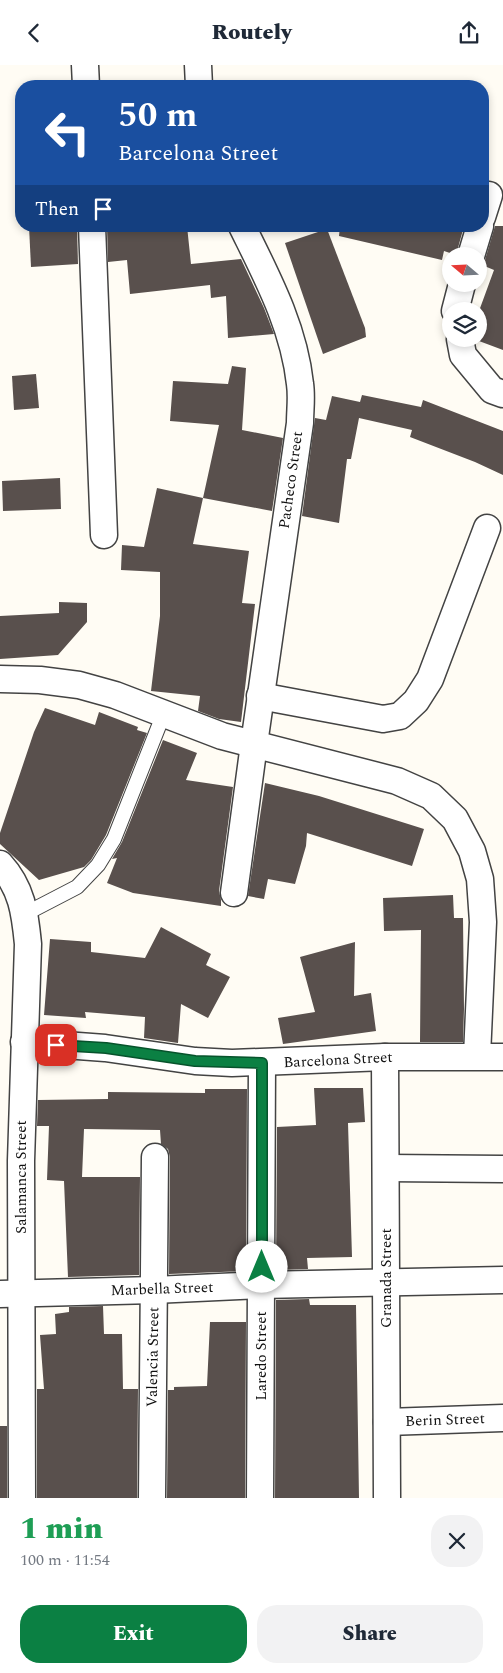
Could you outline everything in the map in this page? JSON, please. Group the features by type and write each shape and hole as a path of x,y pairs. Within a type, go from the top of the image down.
{"street":[{"path":"85,65 86,80"},
{"path":"198,65 199,80"},
{"path":"92,232 104,535"},
{"name":"Pacheco Street","path":"234,893 260,696 300,423 301,386 294,347 276,296 245,232"},
{"path":"474,247 478,232"},
{"path":"462,347 463,355 492,390 503,394"},
{"path":"260,696 363,717 383,719 400,716 416,701 430,679 487,528"},
{"path":"0,679 40,680 79,685 115,695 222,736 397,781 431,796 455,819 472,851 480,879 483,922 477,1056"},
{"name":"Salamanca Street","path":"0,864 20,893 25,914 28,944 28,981 24,1042 10,1161 11,1294 22,1498"},
{"name":"Barcelona Street","path":"24,1042 106,1048 195,1061 262,1063 385,1057 503,1057"},
{"name":"Granada Street","path":"385,1057 387,1498"},
{"name":"Laredo Street","path":"260,1498 262,1063"},
{"name":"Valencia Street","path":"152,1498 155,1157"},
{"path":"386,1168 503,1169"},
{"name":"Marbella Street","path":"11,1294 261,1285 503,1280"},
{"name":"Berin Street","path":"387,1422 503,1418"}],"lane":[{"path":"25,914 77,887 98,865 114,839 164,713"}],"building":[{"path":"495,226 503,226 503,350 487,344 487,302 482,302 486,293 488,293 488,286 494,270 488,268 488,250"},
{"path":"29,232 77,232 78,264 31,267"},
{"path":"107,232 188,232 191,264 241,259 274,334 228,338 226,296 211,298 210,285 130,294 127,260 108,262"},
{"path":"318,232 328,232 365,328 366,337 323,354 285,243"},
{"path":"339,232 462,232 458,247 442,247 442,260 339,236"},
{"path":"232,366 246,368 242,430 283,438 272,511 203,498 219,425 170,421 173,381 228,384"},
{"path":"36,374 39,408 14,410 12,376"},
{"path":"362,395 421,407 423,400 503,431 503,475 410,437 412,430 359,418 351,459 347,459 339,523 302,516 315,418 326,420 332,396 360,402"},
{"path":"60,478 61,509 3,511 2,481"},
{"path":"157,488 203,498 193,544 249,551 242,603 255,604 241,722 219,719 198,711 200,696 151,691 160,616 160,572 121,570 122,545 144,547"},
{"path":"59,602 87,603 87,622 58,655 0,659 0,616 59,613"},
{"path":"45,708 95,725 99,712 138,727 137,730 147,733 106,835 91,860 84,867 39,880 0,844 0,833 34,732"},
{"path":"163,740 197,753 186,780 233,787 219,891 221,906 133,893 107,883 117,858 112,859 122,842"},
{"path":"265,783 319,796 424,829 412,866 307,833 306,846 295,884 268,879 264,899 248,896"},
{"path":"453,895 454,918 463,918 463,1042 420,1042 421,930 384,931 383,898"},
{"path":"161,927 211,954 206,965 230,977 208,1018 181,1004 178,1043 144,1038 145,1017 85,1012 86,1018 44,1015 50,939 91,942 91,952 145,958"},
{"path":"355,942 354,996 371,993 376,1031 283,1044 278,1018 315,1012 300,957"},
{"path":"314,1088 363,1088 365,1122 348,1123 352,1257 307,1258 308,1269 276,1270 277,1127 316,1125"},
{"path":"205,1089 247,1089 246,1271 169,1274 170,1157 168,1149 161,1144 160,1130 84,1129 82,1177 140,1177 139,1275 68,1277 64,1181 47,1180 49,1126 37,1126 38,1100 108,1099 108,1092 205,1093"},
{"path":"309,1299 310,1305 356,1305 359,1498 275,1498 276,1300"},
{"path":"103,1306 104,1334 122,1334 123,1389 138,1389 137,1498 37,1498 37,1389 44,1389 40,1335 56,1334 55,1314 69,1312 69,1307"},
{"path":"210,1322 246,1322 245,1498 167,1498 168,1390 174,1390 174,1387 207,1386"},
{"path":"0,1426 7,1426 7,1498 0,1498"}],"route":[{"path":"56,1045 106,1048 195,1061 262,1063 262,1267"}]}
